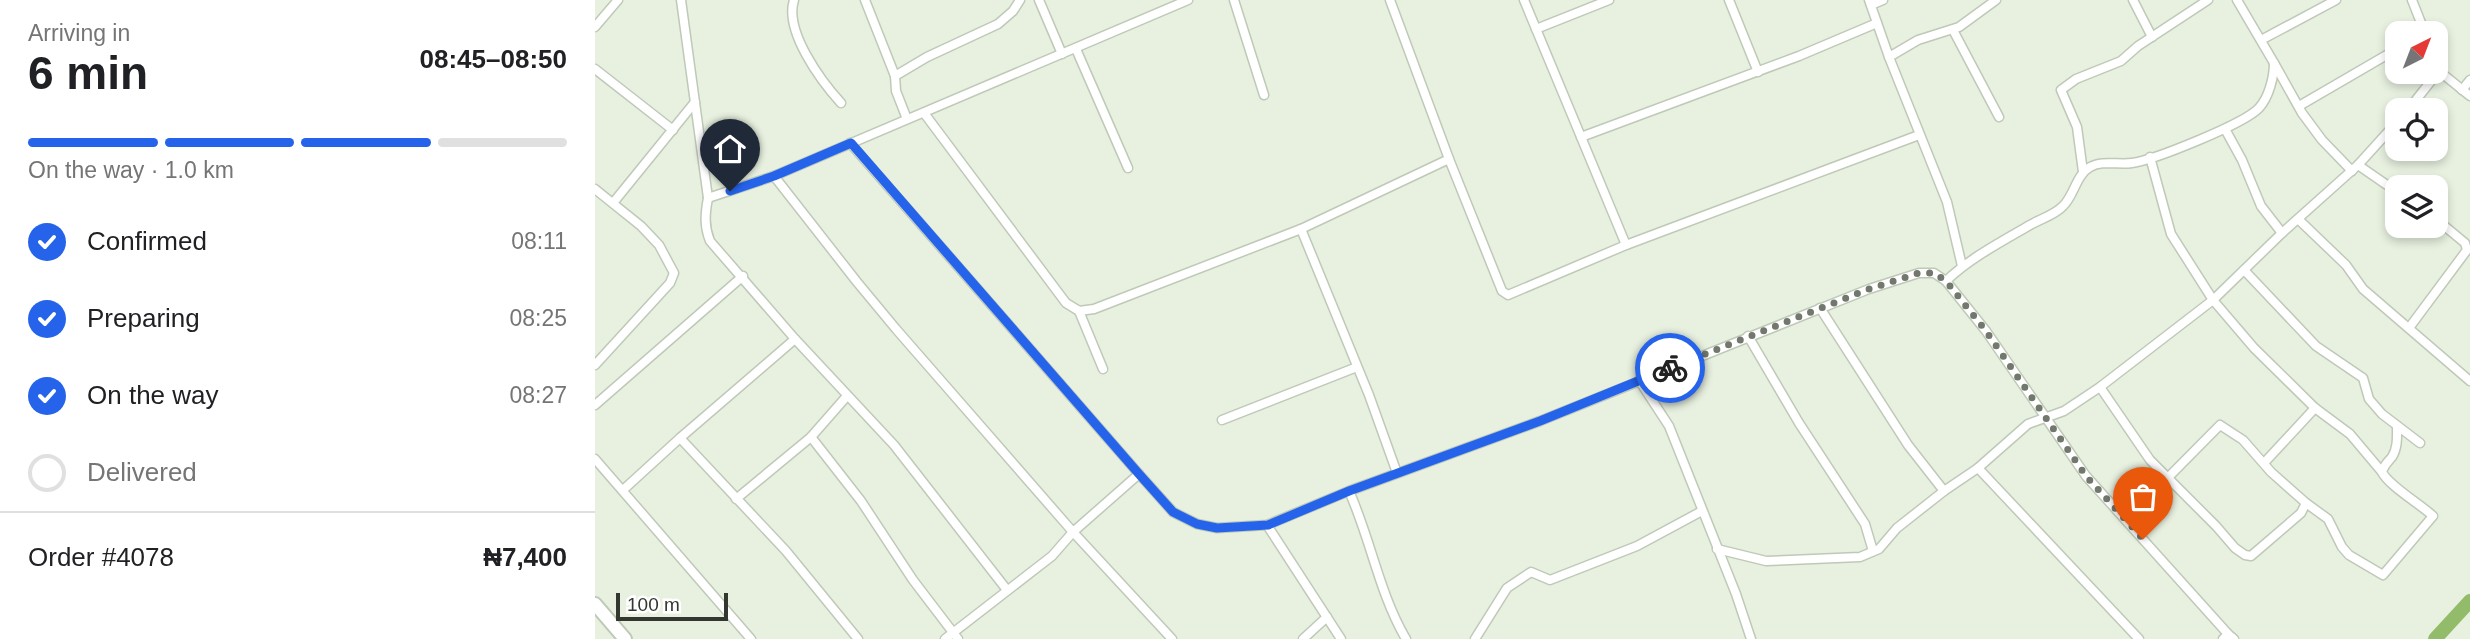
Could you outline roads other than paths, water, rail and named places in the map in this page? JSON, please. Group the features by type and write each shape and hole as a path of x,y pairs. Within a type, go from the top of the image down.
{"main road":[{"path":"597,610 625,639"}],"street":[{"path":"595,27 618,0"},
{"path":"681,0 708,198 705,213 710,241 795,339 894,445 1007,590"},
{"path":"794,0 792,22 798,36 821,81 841,103"},
{"path":"865,0 895,76 896,91 907,119"},
{"path":"895,76 998,24 1020,0"},
{"path":"1039,0 1062,54"},
{"path":"708,198 774,176 1188,0"},
{"path":"1234,0 1264,95"},
{"path":"1390,0 1449,159 1503,290 1508,295 1626,245 1919,135"},
{"path":"1524,0 1626,245"},
{"path":"1536,29 1609,0"},
{"path":"1729,0 1758,72"},
{"path":"1883,0 1870,3 1947,202 1962,266"},
{"path":"1889,57 1918,40 1959,27 1996,0"},
{"path":"2133,0 2152,37"},
{"path":"2083,172 2077,127 2060,90 2076,79 2121,61 2138,46 2208,0"},
{"path":"2237,0 2322,141 2355,168 2385,185"},
{"path":"2261,40 2336,0"},
{"path":"2412,0 2420,21"},
{"path":"1581,137 1758,72 1877,23"},
{"path":"1952,30 2000,117"},
{"path":"1076,49 1128,169"},
{"path":"2299,106 2385,57"},
{"path":"1946,281 1962,266 2060,209 2083,172 2091,166 2133,163 2225,129 2259,108 2269,90 2274,63"},
{"path":"595,69 673,131"},
{"path":"2448,77 2466,93 2470,80"},
{"path":"613,203 695,102"},
{"path":"924,113 1066,303 1079,311 1103,369"},
{"path":"2225,129 2242,160 2261,206 2282,233"},
{"path":"1717,549 1766,561 1860,557 1879,549 1897,528 1978,468 2028,424 2064,411 2100,387 2213,300 2355,168 2385,135"},
{"path":"851,143 1173,512 1197,524 1217,528 1268,525 1349,491 1540,421 1869,289 1919,273 1934,273 1946,281 1986,331 2086,476 2229,637"},
{"path":"2126,520 2220,425 2243,440 2306,503 2328,519 2349,555 2383,575 2433,516 2417,501 2385,479 2350,434 2315,408 2254,348 2213,300 2171,234 2150,157"},
{"path":"1079,311 1094,309 1301,229 1449,159"},
{"path":"774,176 857,282 1073,532 1172,639"},
{"path":"595,189 641,226 659,245 674,274 670,283 595,365"},
{"path":"2298,219 2346,265 2363,289 2470,381"},
{"path":"1301,229 1397,474"},
{"path":"2409,328 2468,252 2465,243 2448,229"},
{"path":"2244,270 2316,346 2363,377 2369,400 2382,414 2420,443"},
{"path":"595,405 743,276"},
{"path":"1820,308 1907,446 1944,491"},
{"path":"1748,336 1799,423 1865,524 1873,551"},
{"path":"623,490 795,339"},
{"path":"1222,420 1357,367"},
{"path":"1639,380 1669,426 1736,594 1751,639"},
{"path":"2100,387 2150,460 2235,548 2245,555 2251,556 2271,539 2301,513 2306,503"},
{"path":"736,499 811,437 847,396"},
{"path":"2264,463 2315,408"},
{"path":"2382,472 2397,444 2397,426"},
{"path":"811,437 861,501 913,580 956,636"},
{"path":"680,438 786,551 858,639"},
{"path":"595,459 751,639"},
{"path":"1978,468 2139,639"},
{"path":"945,639 956,636 1007,590 1052,556 1073,532 1139,474"},
{"path":"1349,491 1382,587 1406,639"},
{"path":"1475,639 1507,588 1531,572 1549,580 1637,546 1702,511"},
{"path":"1268,525 1341,639"},
{"path":"1303,639 1327,617"}],"waterway":[{"path":"2435,639 2470,601"}]}
